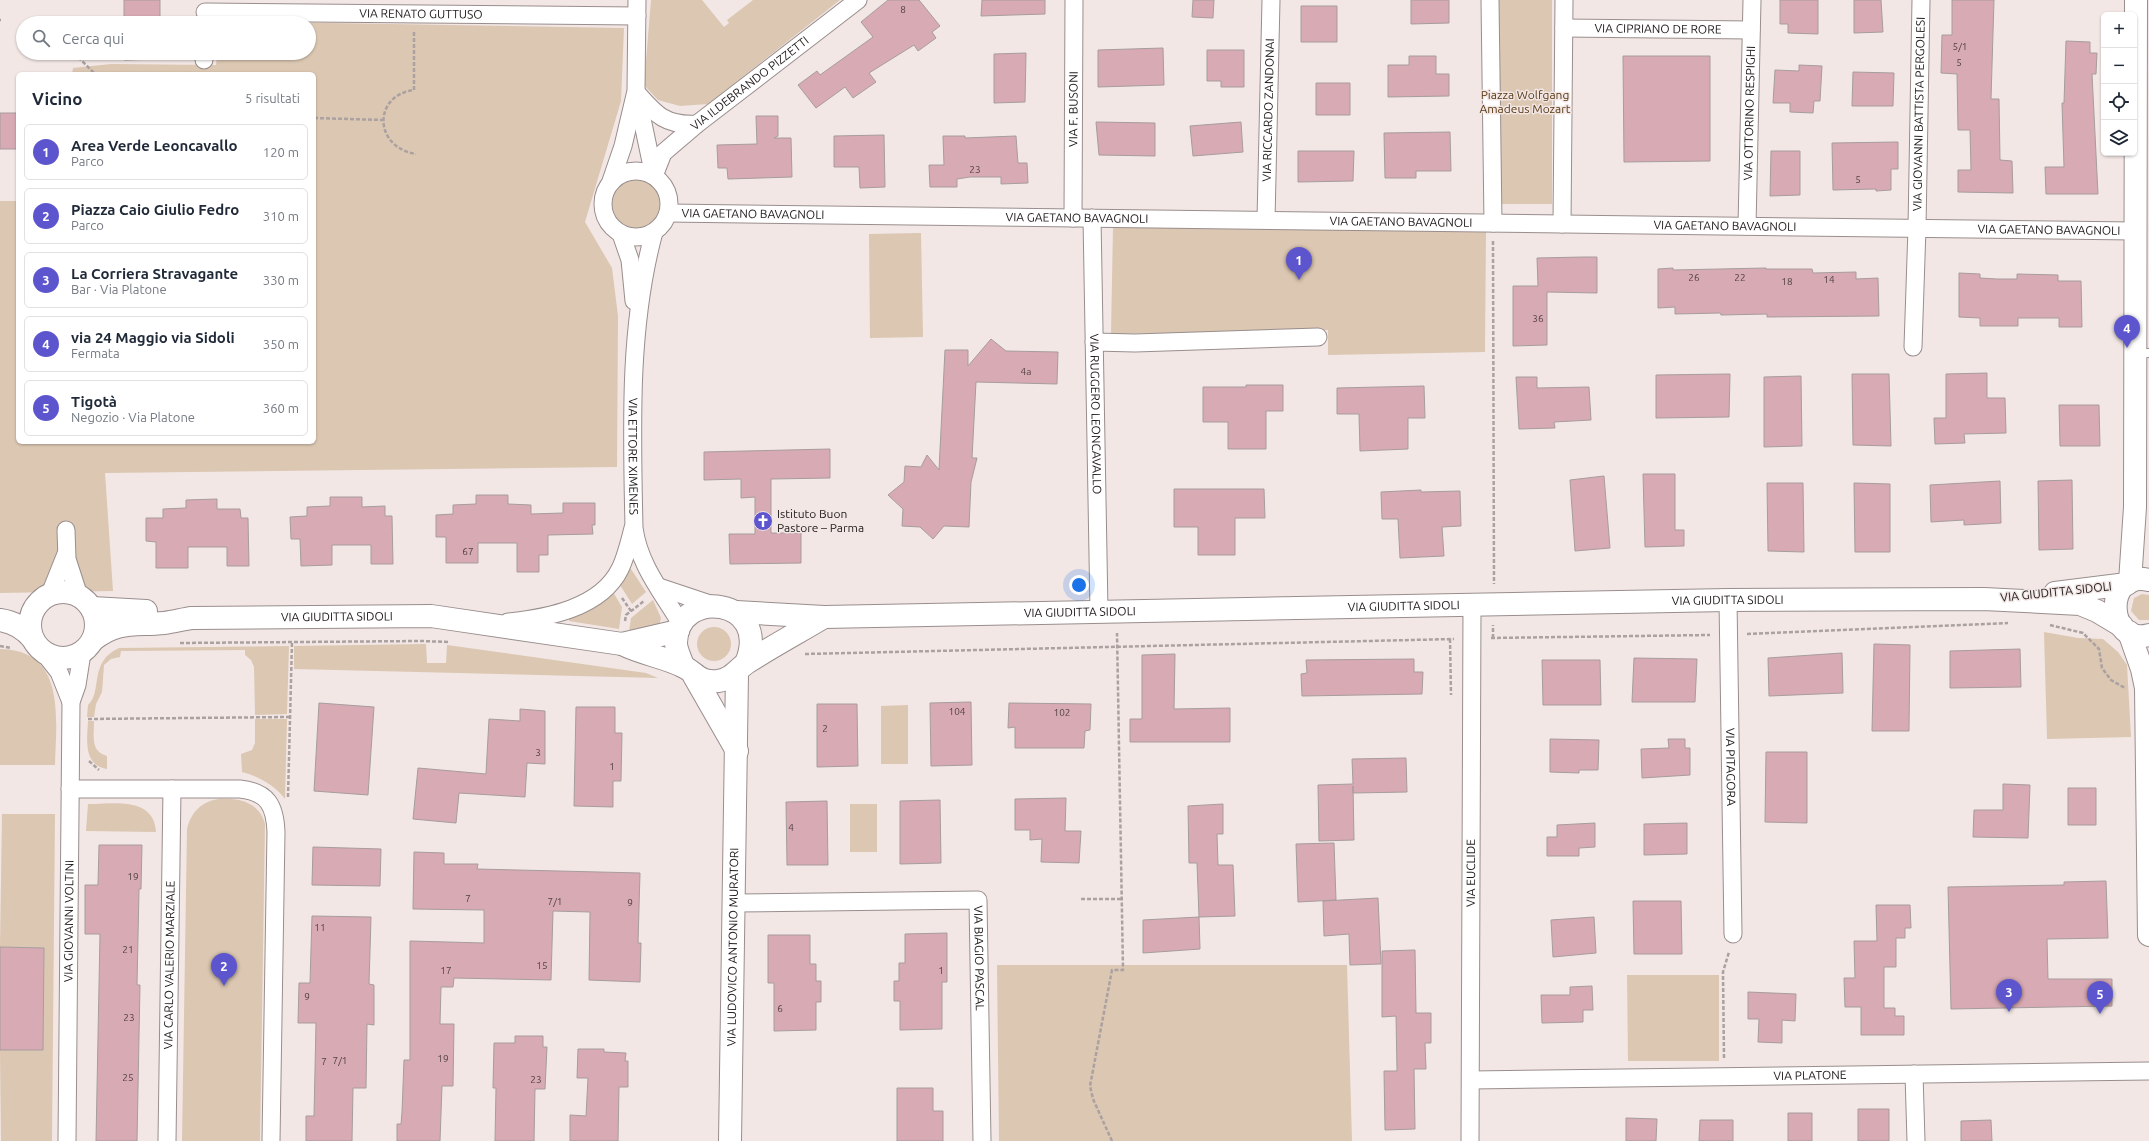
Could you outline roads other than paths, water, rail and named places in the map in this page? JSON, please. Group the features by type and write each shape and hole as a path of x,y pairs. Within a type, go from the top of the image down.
{"street":[{"name":"VIA ILDEBRANDO PIZZETTI","path":"654,176 664,152 697,124 858,0"},
{"name":"VIA F. BUSONI","path":"1073,218 1074,0"},
{"name":"VIA RICCARDO ZANDONAI","path":"1266,220 1272,0"},
{"path":"1490,0 1493,223"},
{"path":"1562,224 1564,0"},
{"name":"VIA OTTORINO RESPIGHI","path":"1747,226 1752,0"},
{"name":"VIA GIOVANNI BATTISTA PERGOLESI","path":"1913,347 1918,228 1921,0"},
{"path":"2136,0 2138,122 2134,230 2142,353 2135,507 2139,580"},
{"name":"VIA RENATO GUTTUSO","path":"205,12 414,14 637,8"},
{"name":"VIA ETTORE XIMENES","path":"637,8 636,91 623,146 611,181 602,200 602,210 606,220 612,229 620,234 630,260 637,319"},
{"name":"VIA CIPRIANO DE RORE","path":"1564,28 1751,30"},
{"path":"636,91 653,112 679,125 697,124"},
{"name":"VIA ETTORE XIMENES","path":"636,91 654,176 666,189 670,205 663,224 654,232 637,319 634,399 634,522 640,556 647,572 659,587 679,627"},
{"path":"611,181 627,172 637,171 654,176"},
{"name":"VIA GAETANO BAVAGNOLI","path":"668,213 2134,230"},
{"name":"VIA RUGGERO LEONCAVALLO","path":"1092,218 1094,342 1108,610"},
{"path":"620,234 638,238 654,232"},
{"path":"1094,342 1141,343 1318,337"},
{"name":"VIA GIUDITTA SIDOLI","path":"477,622 504,623 548,616 575,607 595,596 611,582 620,570 634,522"},
{"path":"66,530 66,554 85,602 96,621 87,646"},
{"path":"38,646 30,622 66,554"},
{"name":"VIA GIUDITTA SIDOLI","path":"1984,599 2060,593 2139,580"},
{"name":"VIA GIUDITTA SIDOLI","path":"2133,631 2115,609 2116,600 2120,591 2139,580"},
{"path":"659,587 713,605"},
{"name":"VIA GIUDITTA SIDOLI","path":"0,609 25,608 43,600 70,592 85,602 167,611 197,617"},
{"name":"VIA GIUDITTA SIDOLI","path":"622,644 679,627 689,615 700,608 713,605 724,606 736,612 824,617 1108,610 1728,600 1984,599 2080,604 2097,611 2133,631"},
{"name":"VIA PITAGORA","path":"1728,600 1733,934"},
{"name":"VIA EUCLIDE","path":"1470,1141 1472,604"},
{"path":"736,612 749,629 752,642 751,651 742,668"},
{"name":"VIA GIUDITTA SIDOLI","path":"38,646 62,658 72,657 108,629 122,625 163,624 197,617 420,615 622,644 640,653 689,671 707,681 718,681 730,678 742,668 824,617"},
{"path":"0,620 12,622 22,627 38,646"},
{"path":"679,627 676,644 689,671 737,752"},
{"path":"2133,631 2147,683 2149,935"},
{"name":"VIA GIOVANNI VOLTINI","path":"38,646 59,672 78,702"},
{"name":"VIA GIOVANNI VOLTINI","path":"67,1141 70,789 78,702 77,685 87,646"},
{"name":"VIA LUDOVICO ANTONIO MURATORI","path":"730,1141 737,752 742,668"},
{"path":"70,789 247,790 266,800 274,812 276,832 271,1141"},
{"name":"VIA CARLO VALERIO MARZIALE","path":"167,1141 172,789"},
{"name":"VIA BIAGIO PASCAL","path":"734,903 978,900 982,1141"},
{"name":"VIA PLATONE","path":"1471,1080 2149,1071"},
{"path":"1914,1074 1916,1141"}],"place":[{"name":"Area Verde Leoncavallo","path":"1299,280"},
{"name":"via 24 Maggio via Sidoli","path":"2127,348"},
{"name":"Istituto Buon Pastore – Parma","path":"763,521"},
{"name":"Piazza Caio Giulio Fedro","path":"224,986"},
{"name":"La Corriera Stravagante","path":"2009,1012"},
{"name":"Tigotà","path":"2100,1014"}],"park label":[{"name":"Piazza Wolfgang Amadeus Mozart","path":"1525,102"}]}
